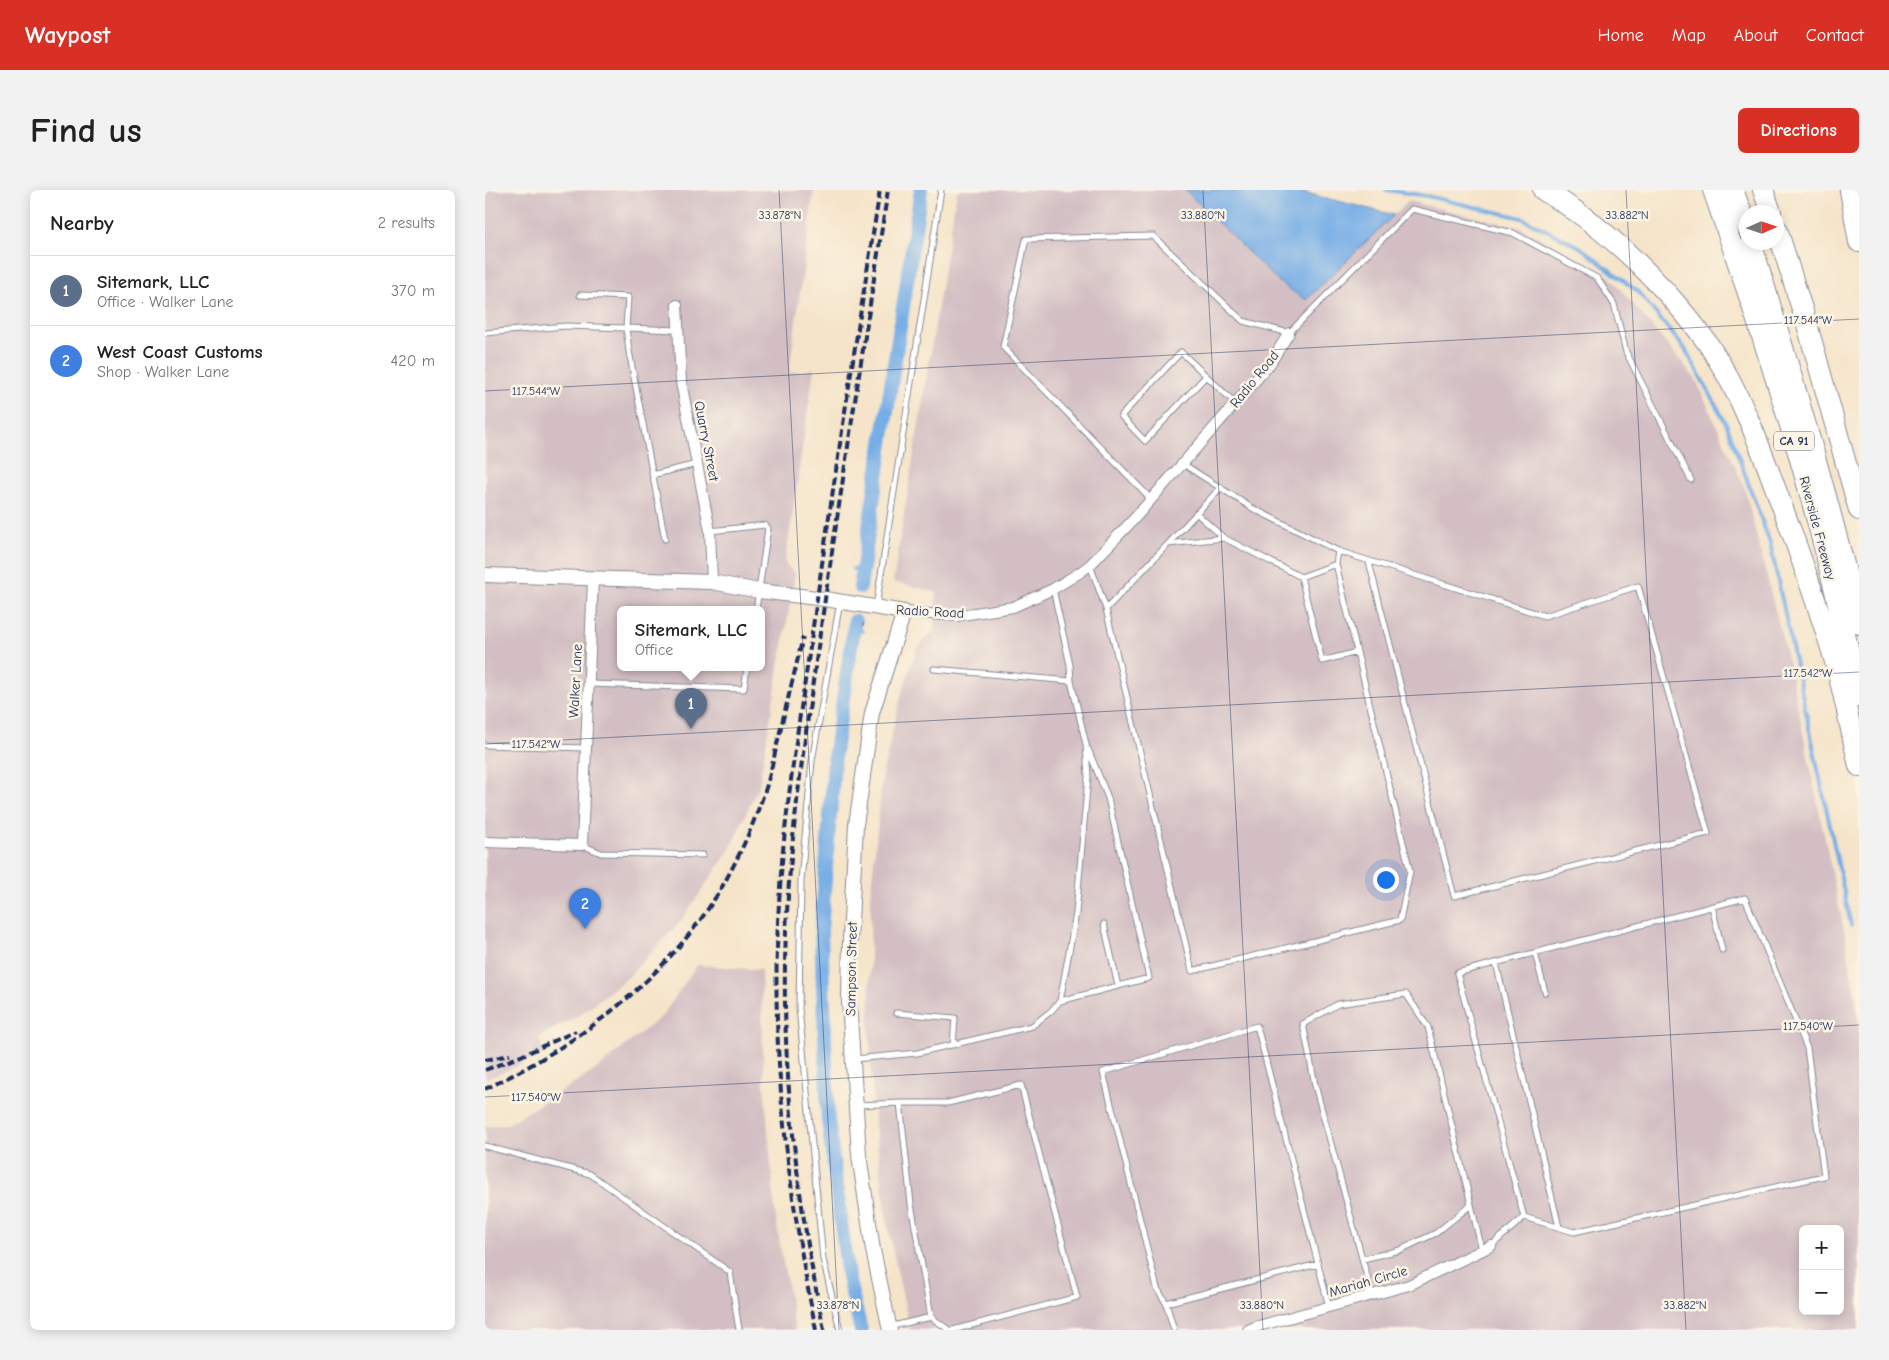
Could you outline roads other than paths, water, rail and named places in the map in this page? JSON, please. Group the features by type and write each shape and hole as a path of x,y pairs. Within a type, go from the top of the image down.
{"highway":[{"path":"1543,190 1587,218 1620,245 1650,275 1681,308 1710,346 1734,387 1755,432 1832,650 1859,766"},
{"name":"Riverside Freeway","path":"1713,190 1746,285 1791,429 1832,577 1859,697"},
{"path":"1733,190 1739,206"},
{"path":"1763,190 1768,205"},
{"path":"1849,190 1859,242"},
{"path":"1753,250 1830,510 1859,624"},
{"path":"1784,250 1811,336 1859,510"}],"street":[{"name":"Quarry Street","path":"677,305 681,382 711,531 712,582"},
{"name":"Radio Road","path":"485,575 712,582 759,591 903,612 956,616 1013,607 1053,589 1090,565 1151,500 1269,365 1289,334"},
{"name":"Walker Lane","path":"582,845 593,579"},
{"name":"Sampson Street","path":"889,1329 873,1250 859,1155 849,1001 850,940 857,825 872,713 903,612"},
{"path":"485,842 582,845"},
{"name":"Mariah Circle","path":"1248,1330 1409,1285 1486,1248"}],"lane":[{"path":"872,607 941,190"},
{"path":"1151,500 1003,347 1026,239 1153,236 1243,321 1289,334 1412,209 1513,234 1597,278 1613,304 1626,352 1691,480"},
{"path":"580,295 628,297 626,328 629,352 665,540"},
{"path":"485,333 566,326 679,330"},
{"path":"1206,376 1145,441 1121,416 1181,352 1235,403"},
{"path":"1182,463 1252,508 1338,552 1545,616 1638,586 1708,833 1454,896 1369,562"},
{"path":"653,475 697,464"},
{"path":"1106,609 1221,487"},
{"path":"1197,513 1224,538 1301,576 1336,564"},
{"path":"711,531 765,525 768,528 757,606"},
{"path":"1168,544 1224,538"},
{"path":"1090,565 1106,609 1192,970 1400,920 1410,871 1336,564 1338,552"},
{"path":"1301,576 1322,661 1357,652"},
{"path":"1053,589 1070,665 1071,681 1086,744 1108,798 1149,978 1060,1001"},
{"path":"839,1330 823,1259 799,1008 801,881 813,760 843,602"},
{"path":"934,669 1071,681"},
{"path":"589,684 744,689 747,671"},
{"path":"485,744 585,748"},
{"path":"852,1060 917,1053 1031,1026 1051,1011 1060,1001 1076,914 1088,777 1086,744"},
{"path":"582,845 601,853 703,856"},
{"path":"1745,898 1807,1048 1824,1176 1574,1232 1524,1217 1457,973 1745,898"},
{"path":"1712,906 1722,950"},
{"path":"1104,924 1118,986"},
{"path":"1535,953 1545,992"},
{"path":"1496,963 1559,1227"},
{"path":"1372,1295 1315,1085 1303,1024 1338,1004 1406,994 1428,1027 1471,1205 1486,1248 1524,1217"},
{"path":"896,1013 955,1018 953,1044"},
{"path":"1174,1330 1166,1303 1157,1288 1103,1072 1257,1026 1329,1306"},
{"path":"855,1105 948,1103 1021,1085 1077,1298 953,1330"},
{"path":"900,1103 911,1204 931,1317 949,1330"},
{"path":"485,1146 590,1174 731,1272 739,1330"},
{"path":"1363,1259 1400,1250 1436,1232 1471,1205"},
{"path":"1166,1303 1318,1264"},
{"path":"889,1329 931,1317"}],"water":[{"path":"1185,190 1294,190 1394,215 1306,300 1279,282"}],"waterway":[{"path":"860,587 921,190"},
{"path":"1386,190 1427,196 1522,218 1580,247 1638,292 1685,349 1727,425 1770,543 1851,925"},
{"path":"853,569 859,569"},
{"path":"855,621 835,752 821,931 828,1120 848,1277 861,1330"},
{"path":"854,628 862,631"},
{"path":"826,1080 830,1079"}],"railway":[{"path":"816,1330 806,1280 784,1128 777,1026 780,887 795,746 880,190"},
{"path":"824,1330 807,1239 794,1148 785,1009 786,923 792,844 807,726 843,476 888,190"},
{"path":"485,1089 545,1057 602,1019 653,974 708,909 742,849 764,794 803,637"},
{"path":"485,1070 576,1031"},
{"path":"485,1060 510,1055"}],"place":[{"name":"Sitemark, LLC","path":"691,729"},
{"name":"West Coast Customs","path":"585,929"}]}
